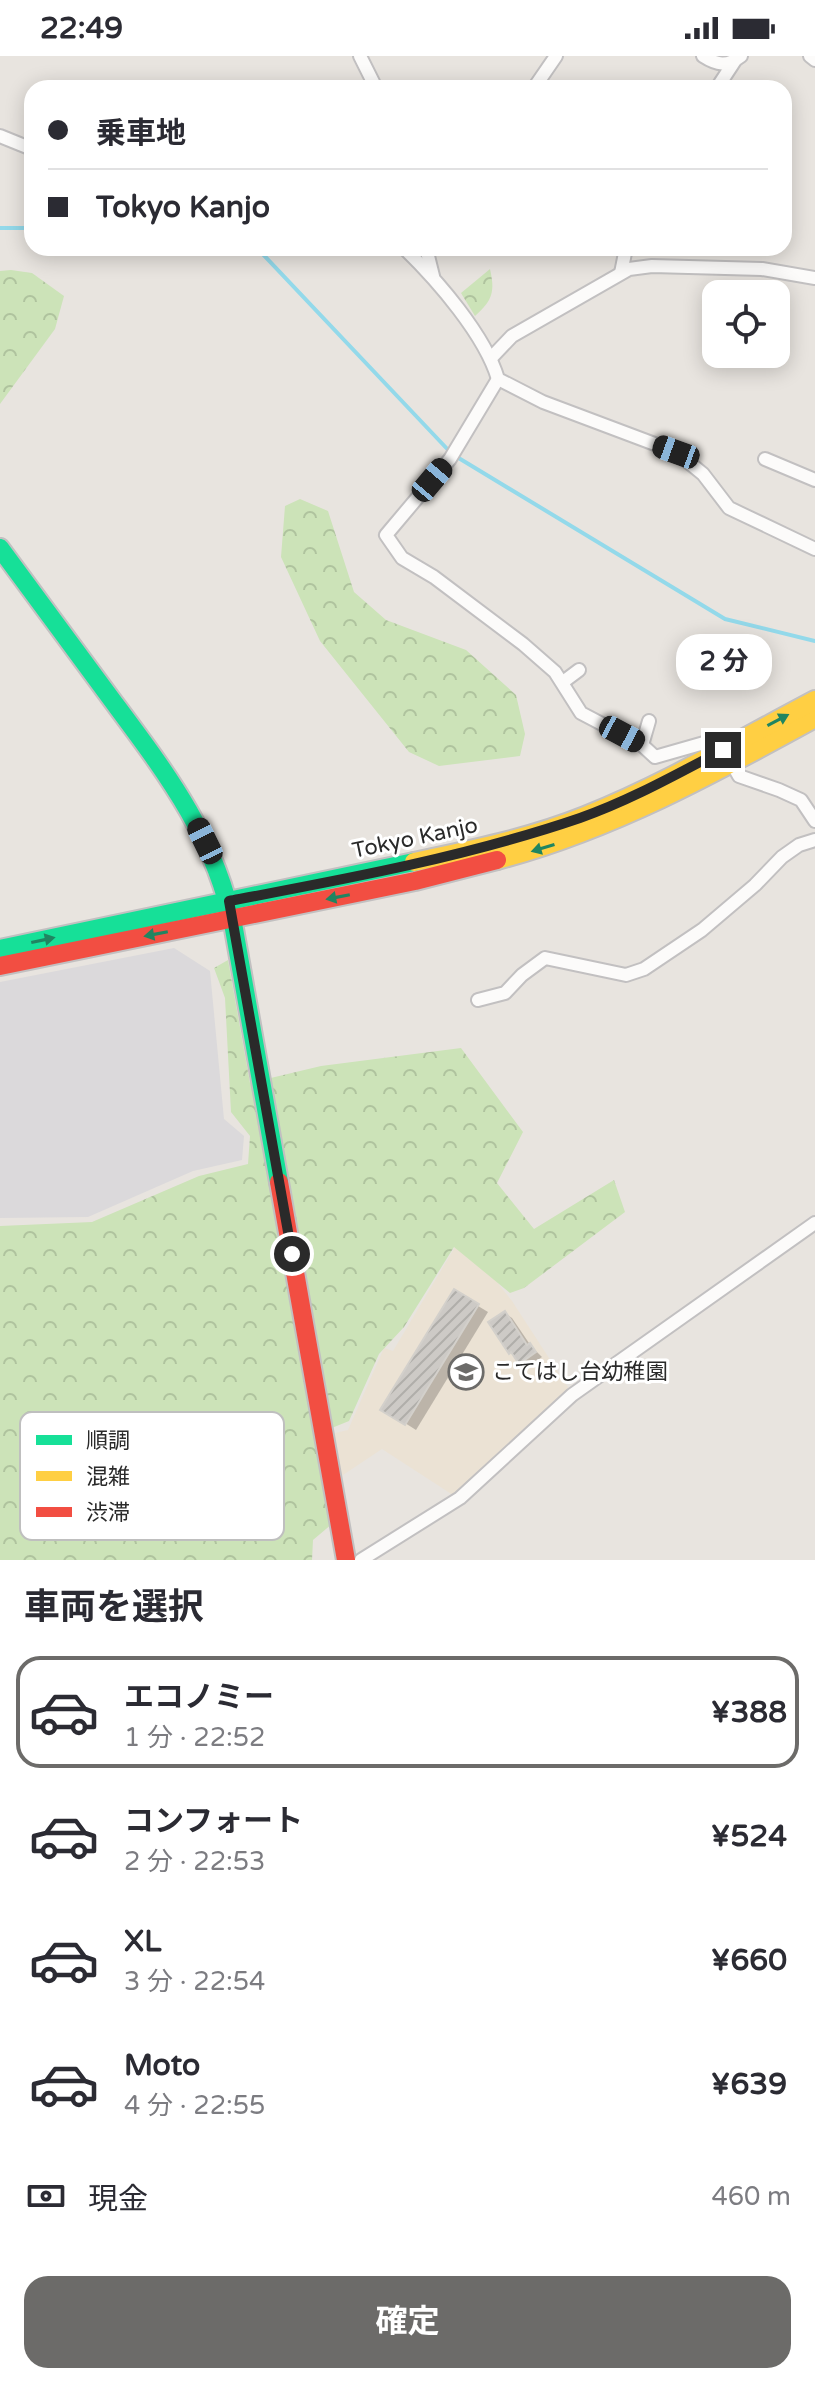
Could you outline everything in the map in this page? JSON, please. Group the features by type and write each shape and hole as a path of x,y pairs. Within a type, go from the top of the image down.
{"main road":[{"path":"0,548 180,793 215,860 230,910 346,1560"},
{"name":"Tokyo Kanjo","path":"727,757 815,700"},
{"name":"Tokyo Kanjo","path":"0,966 505,843 583,817 815,718"},
{"name":"Tokyo Kanjo","path":"0,949 230,910"}],"street":[{"path":"360,56 372,80"},
{"path":"540,80 556,56"},
{"path":"703,56 723,65 737,59"},
{"path":"810,56 815,60"},
{"path":"723,80 737,59"},
{"path":"0,136 24,146"},
{"path":"412,256 433,276 491,358 498,379 543,402 676,452 703,474 729,508 815,549"},
{"path":"428,256 433,276"},
{"path":"621,273 624,256"},
{"path":"491,358 512,336 629,269 652,266 762,269 815,278"},
{"path":"498,379 453,454 386,535 402,558 434,577 523,644 563,682 581,713 642,745 655,757 718,739 739,776 801,800 815,821"},
{"path":"765,459 815,480"},
{"path":"563,682 579,670"},
{"path":"642,745 649,721"},
{"path":"478,1000 505,993 545,958 626,975 644,969 702,930 755,885 782,857 799,845 815,840"},
{"path":"361,1560 460,1498 572,1395 815,1223"}],"shaded area":[{"path":"174,948 210,971 224,1119 244,1136 242,1160 193,1171 88,1217 0,1218 0,982"},
{"name":"こてはし台幼稚園","path":"461,1237 512,1301 571,1392 456,1497 382,1449 340,1477 331,1434 348,1430 384,1348 393,1351"}],"green space":[{"path":"490,269 491,295 475,316 461,293"},
{"path":"0,271 32,273 64,296 55,329 0,404"},
{"path":"300,499 328,511 354,592 386,620 466,650 516,695 525,734 520,756 439,766 409,752 320,641 281,557 285,506"},
{"path":"228,960 250,1083 321,1066 461,1048 523,1132 497,1183 534,1229 614,1180 625,1212 524,1288 510,1293 454,1247 404,1327 379,1354 349,1421 317,1434 339,1518 313,1540 312,1560 0,1560 0,1226 92,1222 199,1176 248,1164 250,1136 231,1112 225,998 214,968"}],"building":[{"path":"454,1289 479,1304 405,1425 380,1410"},
{"path":"505,1311 527,1345 530,1343 536,1352 519,1364 488,1322"}],"waterway":[{"path":"0,228 24,228"},
{"path":"265,256 452,454 725,619 815,641"}],"traffic: fast":[{"path":"0,548 170,780 215,864 234,929 279,1182"},
{"path":"0,949 414,862"}],"traffic: slow":[{"path":"414,862 522,837 585,816 673,776 815,700"},
{"path":"497,860 539,848 621,817 700,780 815,718"}],"traffic: jam":[{"path":"0,966 415,881 497,860"},
{"path":"279,1182 346,1560"}],"place":[{"name":"こてはし台幼稚園","path":"466,1372"}],"route":[{"path":"292,1254 229,901 505,843 583,817 637,794 723,750"}]}
